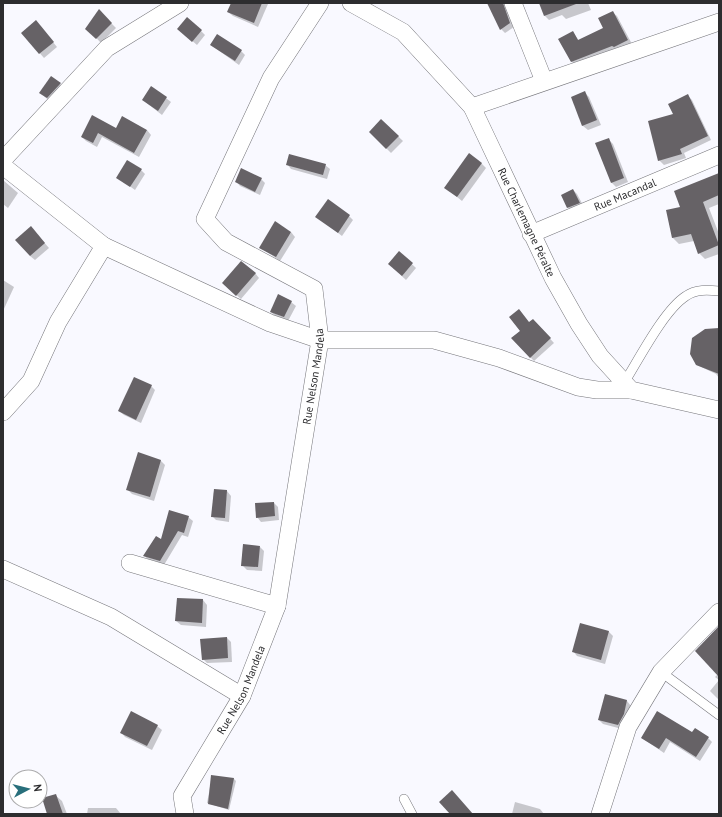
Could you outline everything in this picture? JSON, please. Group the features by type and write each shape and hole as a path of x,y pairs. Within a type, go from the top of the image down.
{"street":[{"path":"3,160 107,48 180,3"},
{"name":"Rue Nelson Mandela","path":"185,814 182,796 242,696 277,606 320,340 314,289 226,242 205,219 271,78 320,3"},
{"name":"Rue Charlemagne Péralte","path":"351,3 403,32 472,107 531,234 579,324 600,356 628,386"},
{"path":"513,3 544,82"},
{"path":"472,107 719,22"},
{"name":"Rue Macandal","path":"531,234 719,155"},
{"path":"3,166 104,246 270,323 320,340 434,340 499,358 578,387 598,390 628,386 719,410"},
{"path":"3,412 31,381 58,322 104,246"},
{"path":"130,563 277,606"},
{"path":"3,568 111,617 242,696"},
{"path":"600,814 628,727 661,672 719,612"}],"lane":[{"path":"628,386 670,308 687,295 709,290 719,291"},
{"path":"661,672 719,714"},
{"path":"404,799 412,814"}],"building":[{"path":"231,3 262,3 254,23 227,12"},
{"path":"487,3 503,3 510,23 500,30"},
{"path":"539,3 576,3 576,4 544,16"},
{"path":"99,9 112,23 96,39 85,29"},
{"path":"613,11 628,40 614,47 612,46 571,62 558,39 573,31 578,40 603,28 598,18"},
{"path":"187,17 202,30 192,42 177,29"},
{"path":"36,20 54,42 39,54 21,33"},
{"path":"217,34 242,50 235,61 210,45"},
{"path":"51,76 61,83 47,98 39,93"},
{"path":"151,86 167,97 158,111 142,100"},
{"path":"585,91 597,120 582,126 571,97"},
{"path":"688,94 708,136 680,149 682,154 658,161 648,121 673,114 668,104"},
{"path":"92,115 116,128 122,116 147,130 134,153 98,133 93,143 81,137"},
{"path":"381,119 399,136 386,149 369,132"},
{"path":"609,138 624,178 611,183 595,143"},
{"path":"469,153 482,163 457,197 444,188"},
{"path":"289,154 326,164 323,175 286,165"},
{"path":"127,160 142,169 130,187 116,178"},
{"path":"241,168 262,178 255,192 235,182"},
{"path":"719,173 719,195 703,202 719,245 698,254 691,234 672,238 666,210 680,207 674,191"},
{"path":"573,189 580,203 567,208 561,195"},
{"path":"328,199 350,215 338,233 315,217"},
{"path":"275,221 291,232 276,257 259,248"},
{"path":"31,226 45,243 30,256 15,240"},
{"path":"399,251 413,263 402,276 388,264"},
{"path":"241,261 256,273 236,296 222,283"},
{"path":"278,294 292,301 284,317 270,312"},
{"path":"519,309 529,322 533,319 551,338 530,358 511,338 520,331 509,317"},
{"path":"719,328 719,374 696,365 690,354 692,338 705,329"},
{"path":"134,377 152,385 136,420 118,411"},
{"path":"138,452 161,460 150,497 126,490"},
{"path":"214,489 227,490 225,518 211,517"},
{"path":"274,502 275,516 256,518 255,503"},
{"path":"169,510 189,516 184,533 178,531 160,561 143,556 156,536 161,539"},
{"path":"243,544 260,546 258,567 241,566"},
{"path":"177,598 203,599 202,623 175,621"},
{"path":"580,623 609,631 601,660 572,652"},
{"path":"719,626 719,677 695,651"},
{"path":"227,637 228,658 202,660 200,639"},
{"path":"605,694 627,700 624,714 618,725 598,720"},
{"path":"131,711 158,725 147,746 120,733"},
{"path":"657,711 692,732 695,728 709,737 696,757 666,738 659,749 641,738"},
{"path":"211,775 234,778 228,809 208,804"},
{"path":"452,790 473,814 450,814 439,802"},
{"path":"56,794 63,814 47,814 45,809 48,809 48,796"}]}
